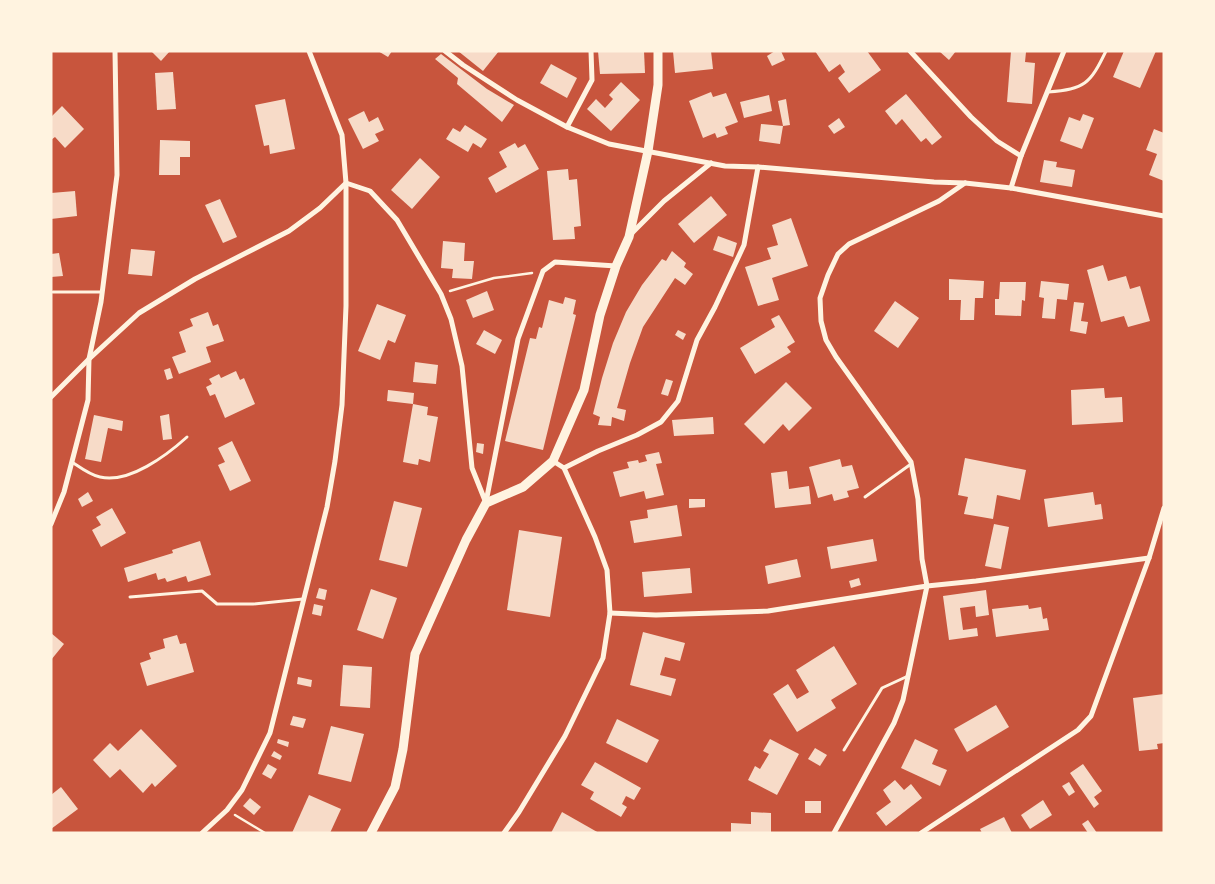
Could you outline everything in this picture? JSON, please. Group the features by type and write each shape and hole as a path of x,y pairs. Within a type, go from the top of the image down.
{"street":[{"path":"51,524 64,492 88,400 89,359 102,292 117,175 114,51"},
{"path":"202,833 227,810 242,790 270,732 327,507 335,461 342,405 346,306 346,183 342,135 309,51"},
{"path":"445,51 463,65 518,100 567,127 609,144 725,166 758,167 1011,188 1164,216"},
{"path":"567,127 592,80 591,51"},
{"path":"486,502 523,487 553,461 584,390 600,315 616,266 629,236 648,151 658,85 658,51"},
{"path":"910,51 971,117 997,141 1021,156"},
{"path":"1011,188 1021,156 1064,51"},
{"path":"629,236 664,201 711,163"},
{"path":"564,468 661,422 678,401 697,340 715,307 744,245 758,167"},
{"path":"346,183 370,191 397,220 441,294 451,319 462,366 472,468 486,502"},
{"path":"51,397 139,313 195,279 289,231 320,208 346,183"},
{"path":"834,833 894,723 903,700 926,586 922,559 918,498 911,464 826,340 821,321 820,298 838,254 849,244 940,201 965,183"},
{"path":"371,833 395,788 403,749 415,654 466,540 486,502 518,339 543,271 555,262 616,266"},
{"path":"504,833 550,761 578,710 603,658 610,613 607,570 564,468 553,461"},
{"path":"922,833 1078,730 1091,716 1149,558 1164,508"},
{"path":"610,613 656,615 768,611 926,586 976,582 1149,558"}],"lane":[{"path":"1047,92 1062,91 1086,83 1094,76 1106,51"},
{"path":"53,292 102,292"},
{"path":"72,462 98,477 112,478 125,476 143,468 172,450 187,437"},
{"path":"865,497 911,464"},
{"path":"130,597 202,591 217,604 253,604 304,599"},
{"path":"844,750 882,688 908,676"}],"path":[{"path":"441,294 494,278 543,271"},
{"path":"227,810 265,833"}],"building":[{"path":"151,51 170,51 161,61"},
{"path":"378,51 392,51 388,57"},
{"path":"458,51 499,51 483,71"},
{"path":"598,51 644,51 645,73 600,74"},
{"path":"673,51 711,51 713,69 675,73"},
{"path":"775,51 781,51 785,60 772,66 767,56"},
{"path":"815,51 867,51 881,70 849,93 838,78 845,72 840,64 829,72"},
{"path":"939,51 956,51 949,60"},
{"path":"1011,51 1026,52 1025,62 1035,63 1032,104 1007,102"},
{"path":"1124,51 1156,51 1140,88 1113,77"},
{"path":"441,54 487,89 514,105 502,122 457,84 458,78 435,59"},
{"path":"551,64 577,78 567,98 540,83"},
{"path":"173,72 176,109 157,110 155,73"},
{"path":"621,82 640,100 611,131 587,109 596,99 605,108 613,99 609,95"},
{"path":"711,92 713,97 726,93 738,122 725,127 728,134 717,138 715,133 703,138 689,101"},
{"path":"906,94 942,137 932,145 926,138 921,142 902,119 896,125 885,111"},
{"path":"769,95 772,111 744,118 740,102"},
{"path":"285,99 295,149 270,154 269,145 264,146 255,105"},
{"path":"786,99 790,125 783,126 778,101"},
{"path":"62,106 84,129 65,148 55,137 51,140 51,117"},
{"path":"364,111 369,122 378,117 384,130 375,134 379,141 363,149 348,119"},
{"path":"1083,114 1094,118 1082,149 1060,141 1069,117 1080,121"},
{"path":"839,118 845,127 834,134 828,126"},
{"path":"761,124 783,126 780,144 759,141"},
{"path":"465,125 487,139 481,148 473,143 468,152 446,139 453,128 460,132"},
{"path":"1154,129 1164,133 1164,181 1149,175 1157,154 1146,150"},
{"path":"160,140 190,141 190,157 180,157 180,175 159,175"},
{"path":"515,143 518,148 525,144 539,169 496,193 488,178 507,167 499,152"},
{"path":"420,158 440,177 412,209 391,190"},
{"path":"1044,160 1057,162 1056,167 1075,170 1072,187 1040,182"},
{"path":"568,169 569,180 577,179 581,226 574,227 575,239 553,240 547,171"},
{"path":"75,191 77,216 51,219 51,193"},
{"path":"711,196 727,215 694,243 678,224"},
{"path":"220,199 237,237 223,243 205,205"},
{"path":"791,218 808,266 772,278 779,300 758,306 745,267 771,259 767,248 778,245 772,225"},
{"path":"718,236 737,243 733,257 713,250"},
{"path":"443,241 465,243 464,261 474,261 472,279 452,278 453,269 441,268"},
{"path":"131,249 155,251 152,276 128,274"},
{"path":"672,251 686,263 684,267 693,274 685,285 675,278 643,327 617,408 626,410 624,421 612,417 611,426 598,425 600,417 593,414 613,343 626,312 642,285 662,259 666,261"},
{"path":"59,253 63,276 51,277 51,254"},
{"path":"1103,265 1108,281 1126,276 1130,289 1140,286 1150,321 1128,327 1124,316 1101,322 1087,270"},
{"path":"949,279 984,281 983,298 975,298 974,320 960,320 961,300 949,300"},
{"path":"1041,281 1069,284 1067,300 1057,299 1055,319 1042,318 1044,298 1039,297"},
{"path":"1000,282 1026,282 1025,301 1022,300 1021,316 995,315 995,299 999,299"},
{"path":"487,291 494,310 473,318 466,300"},
{"path":"565,297 576,300 573,314 576,315 543,450 505,441 530,338 536,339 539,327 542,328 549,300 563,304"},
{"path":"895,301 919,318 898,348 874,331"},
{"path":"1074,302 1084,303 1081,321 1088,322 1086,334 1070,331"},
{"path":"377,304 406,315 395,343 388,340 380,360 358,351"},
{"path":"208,312 213,326 218,324 224,341 206,347 211,362 179,374 172,357 186,352 179,332 193,326 190,319"},
{"path":"779,315 795,342 787,347 791,352 755,374 740,348 775,327 771,319"},
{"path":"484,330 502,340 495,354 476,344"},
{"path":"678,330 686,334 683,340 675,335"},
{"path":"415,362 438,365 436,384 413,382"},
{"path":"170,368 173,378 167,380 164,370"},
{"path":"236,371 240,380 244,378 255,404 225,418 215,394 210,396 206,387 212,384 209,379 219,374 221,378"},
{"path":"666,379 673,381 668,396 661,394"},
{"path":"786,382 812,408 789,431 783,424 764,444 744,424"},
{"path":"1104,388 1105,398 1122,397 1123,422 1072,425 1071,390"},
{"path":"388,390 414,393 413,404 387,401"},
{"path":"413,404 428,407 427,415 438,417 430,462 419,459 418,465 403,462"},
{"path":"169,414 172,439 163,440 160,416"},
{"path":"94,415 123,421 122,431 108,428 101,462 85,459"},
{"path":"713,417 714,434 674,436 672,420"},
{"path":"232,441 251,481 230,491 218,465 225,462 218,448"},
{"path":"477,443 484,444 483,454 476,452"},
{"path":"659,452 662,463 656,464 664,495 646,499 644,491 620,497 613,472 629,468 627,462 638,460 639,463 647,461 645,455"},
{"path":"965,458 1026,470 1020,500 997,495 993,519 964,514 968,497 958,495"},
{"path":"840,459 842,467 852,465 859,488 847,491 849,497 834,501 832,494 818,498 809,467"},
{"path":"787,471 789,489 809,486 811,504 775,508 771,473"},
{"path":"88,492 93,501 82,507 78,499"},
{"path":"1093,492 1095,505 1101,504 1103,519 1048,527 1044,499"},
{"path":"689,499 705,499 705,507 689,508"},
{"path":"394,501 422,508 407,567 379,560"},
{"path":"677,505 682,536 634,543 630,521 648,518 647,510"},
{"path":"112,508 126,533 101,547 92,530 101,525 96,517"},
{"path":"994,524 1009,527 1001,569 985,566"},
{"path":"519,530 562,537 550,617 507,610"},
{"path":"873,539 877,561 831,569 827,547"},
{"path":"200,541 211,575 188,582 186,576 167,582 165,578 158,580 156,573 128,582 124,568 173,553 172,550"},
{"path":"797,559 801,577 768,584 765,566"},
{"path":"690,568 692,593 644,597 642,572"},
{"path":"859,578 861,585 851,588 849,581"},
{"path":"319,588 327,590 325,600 316,598"},
{"path":"371,589 397,598 383,639 357,630"},
{"path":"986,590 989,615 976,617 975,606 960,608 963,630 977,628 978,636 949,640 943,596"},
{"path":"314,604 323,606 321,616 312,614"},
{"path":"1028,605 1029,609 1041,607 1043,619 1047,618 1049,630 996,637 992,609"},
{"path":"643,632 685,643 680,661 665,657 660,675 676,679 671,696 630,685"},
{"path":"51,633 64,644 51,660"},
{"path":"177,635 180,644 186,643 194,672 147,686 140,663 151,659 149,653 165,648 163,639"},
{"path":"834,646 857,684 831,700 836,708 797,732 773,694 788,684 797,699 809,692 796,670"},
{"path":"343,665 372,667 370,708 340,706"},
{"path":"298,677 312,680 311,687 297,684"},
{"path":"1164,694 1164,743 1157,744 1158,749 1139,751 1133,698"},
{"path":"996,705 1009,727 967,752 954,729"},
{"path":"293,716 306,719 303,728 290,725"},
{"path":"617,719 659,740 647,763 606,743"},
{"path":"331,726 364,734 351,782 318,774"},
{"path":"141,729 177,766 155,787 152,783 143,793 120,769 110,778 93,760 110,743 118,751"},
{"path":"278,739 289,742 288,747 277,743"},
{"path":"770,739 799,754 777,795 748,780 755,766 760,769 769,754 763,751"},
{"path":"915,739 938,750 932,764 947,770 940,786 901,768"},
{"path":"815,748 827,755 820,766 808,759"},
{"path":"274,751 282,756 280,760 271,756"},
{"path":"595,762 641,788 634,800 626,796 622,804 627,807 621,817 590,799 594,792 581,785"},
{"path":"268,764 277,769 271,779 262,774"},
{"path":"1083,764 1102,791 1094,797 1099,804 1094,808 1070,773"},
{"path":"895,780 904,790 911,784 922,798 886,826 876,813 891,802 883,790"},
{"path":"1069,782 1075,792 1069,796 1062,786"},
{"path":"61,787 78,809 51,829 51,795"},
{"path":"309,795 341,809 330,833 292,833"},
{"path":"250,798 261,807 254,815 243,806"},
{"path":"1043,800 1052,815 1030,829 1021,815"},
{"path":"805,801 821,801 821,813 805,813"},
{"path":"562,812 599,833 551,833"},
{"path":"751,812 771,813 771,833 731,833 731,823 751,824"},
{"path":"1004,817 1012,833 982,833 980,829"},
{"path":"1088,820 1097,833 1088,833 1082,824"}]}
